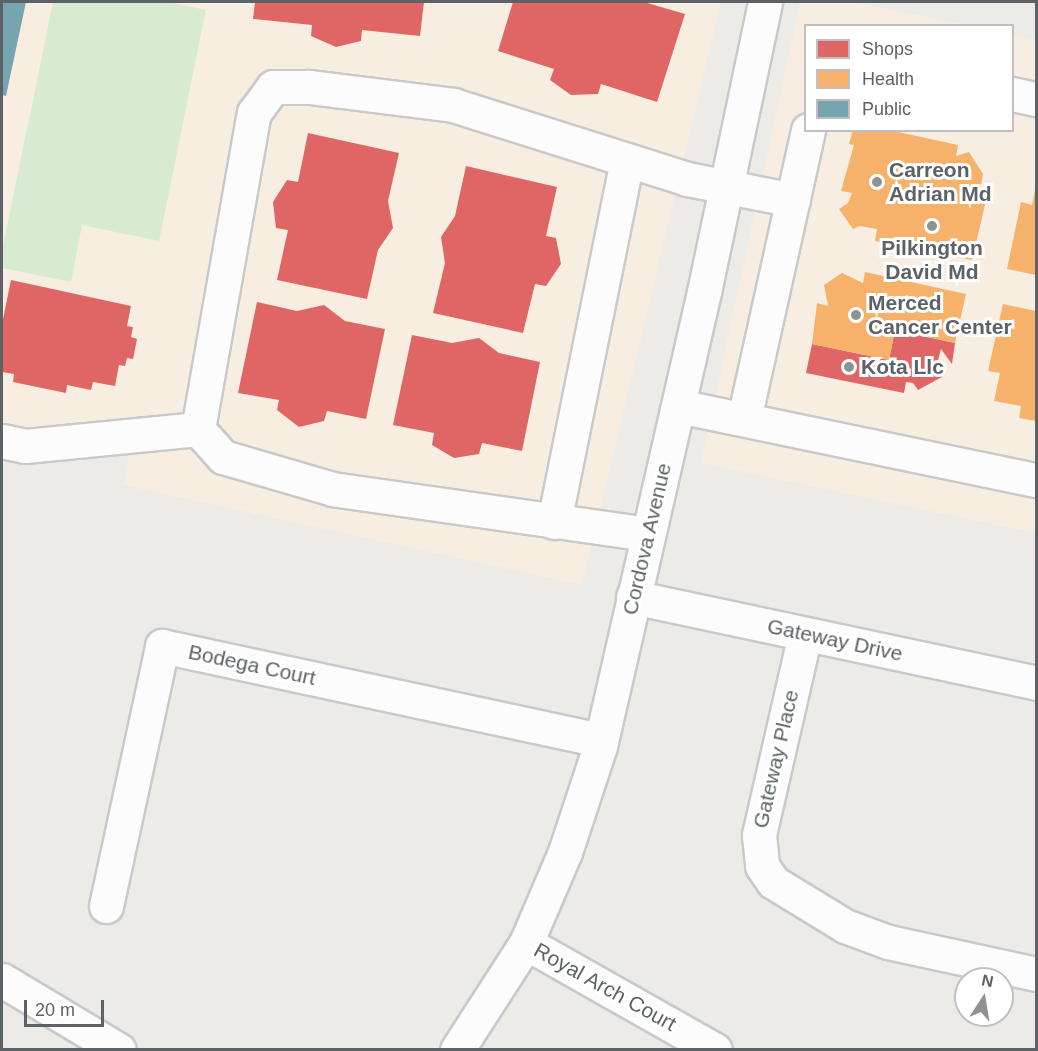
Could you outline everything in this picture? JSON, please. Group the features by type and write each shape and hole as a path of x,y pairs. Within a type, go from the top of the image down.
{"street":[{"name":"Cordova Avenue","path":"457,1050 526,943 566,852 601,740 678,406 765,2"},
{"path":"198,429 254,113 273,87 309,87 453,105 687,179 793,200"},
{"path":"1014,94 1036,99"},
{"path":"744,419 808,132"},
{"path":"554,522 627,160"},
{"path":"678,406 1036,480"},
{"path":"2,441 25,446 198,429"},
{"path":"198,429 223,457 333,489 648,534"},
{"name":"Gateway Drive","path":"633,597 1036,683"},
{"name":"Gateway Place","path":"805,634 759,835 762,866 773,882 845,926 888,942 1036,974"},
{"name":"Bodega Court","path":"106,906 162,646 601,740"},
{"name":"Royal Arch Court","path":"526,943 715,1050"},
{"path":"3,988 119,1050"}],"shaded area":[{"path":"2,2 721,2 582,585 124,485 129,456 2,431"},
{"path":"800,2 853,2 961,24 804,24 804,132 1014,132 1014,35 1036,40 1036,533 701,463"}],"green space":[{"path":"53,2 168,2 206,10 159,241 82,225 71,282 2,268 2,251"}],"building: Shops":[{"path":"255,2 424,2 420,36 362,30 361,41 336,47 311,36 312,25 253,19"},
{"path":"513,2 644,2 685,14 657,102 601,84 598,94 571,95 550,80 554,69 498,51"},
{"path":"308,133 399,153 388,201 393,228 378,250 367,299 277,280 288,230 276,228 273,202 287,180 298,182"},
{"path":"466,166 557,187 546,236 556,238 561,264 546,286 535,284 523,333 433,313 445,263 441,237 455,216"},
{"path":"11,280 131,306 127,326 133,327 131,337 137,339 133,359 127,358 125,366 119,365 115,386 93,382 91,390 67,385 66,393 13,382 14,374 2,372 2,324"},
{"path":"257,302 297,311 324,305 345,321 385,329 366,419 327,411 324,421 299,427 277,410 279,400 238,393"},
{"path":"895,330 955,343 952,364 941,349 936,368 942,377 918,390 913,383 906,382 904,393 806,373 812,344 889,360"},
{"path":"412,335 452,343 479,338 499,353 540,362 522,451 482,443 479,454 454,458 432,445 434,433 393,425"}],"building: Health":[{"path":"852,132 898,132 958,145 956,156 969,152 983,174 979,196 988,192 972,260 875,241 877,229 860,226 853,229 839,209 848,203 852,193 841,191 854,145 849,144"},
{"path":"1035,190 1036,275 1007,269 1021,202 1032,205"},
{"name":"Merced Cancer Center","path":"865,272 966,294 955,343 895,330 889,360 812,344 817,303 828,306 824,285 842,273 863,283"},
{"path":"1003,304 1036,311 1036,421 1019,418 1021,406 994,401 1000,373 988,371"}],"building: Public":[{"path":"2,2 26,2 6,96 2,95"}],"place":[{"name":"Carreon Adrian Md","path":"877,182"},
{"name":"Pilkington David Md","path":"932,226"},
{"name":"Merced Cancer Center","path":"856,315"},
{"name":"Kota Llc","path":"849,367"}]}
